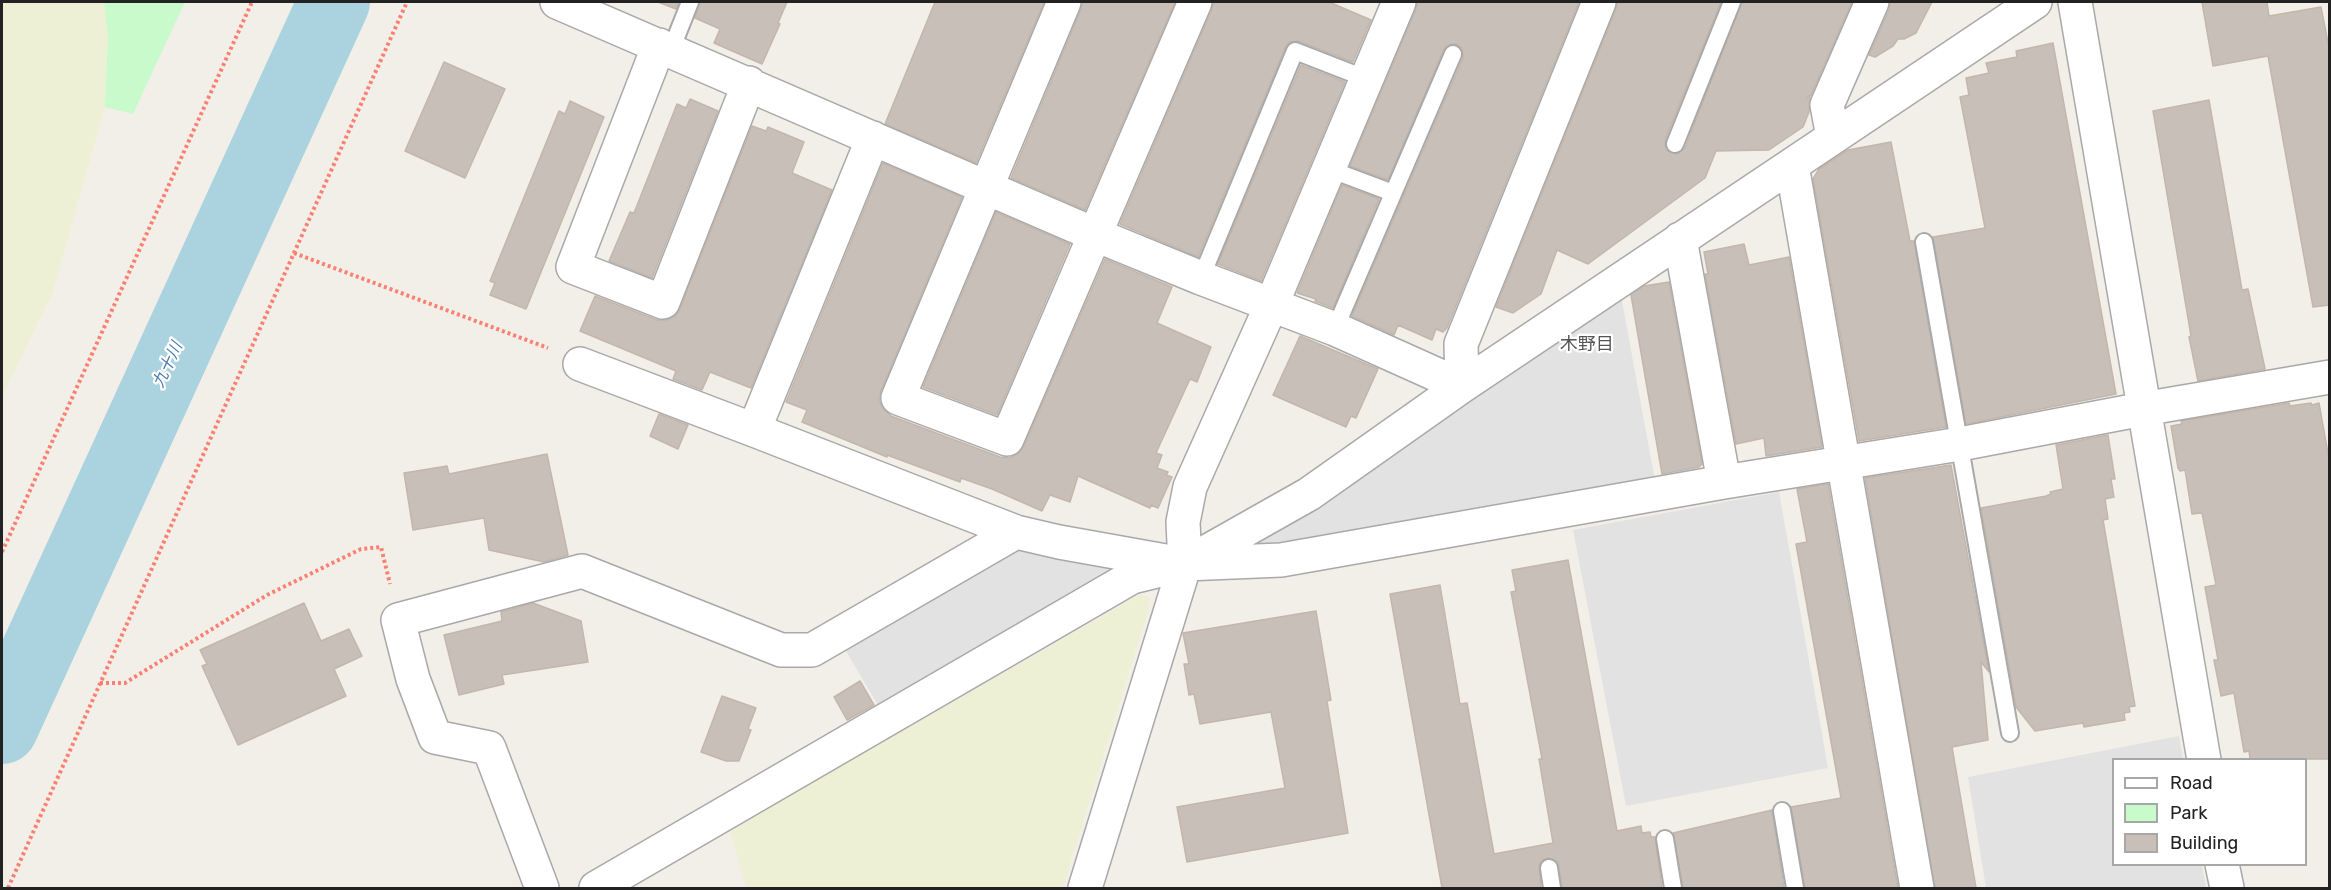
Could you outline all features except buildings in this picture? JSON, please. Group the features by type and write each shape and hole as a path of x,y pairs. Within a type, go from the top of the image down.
{"street":[{"path":"557,2 749,83 1096,235 1271,306 1335,329 1462,386"},
{"path":"1064,2 898,398 1007,439 1195,2"},
{"path":"1085,888 1185,564 1183,522 1190,487 1271,306 1399,2"},
{"path":"1462,386 1461,344 1599,2"},
{"path":"1833,137 1827,105 1872,2"},
{"path":"580,364 1016,532 1059,542 1185,564 1309,494 1462,386 2035,2"},
{"path":"2074,2 2204,758"},
{"path":"665,47 573,267 663,302 749,83"},
{"path":"754,430 873,138"},
{"path":"1792,165 1917,888"},
{"path":"1680,239 1724,482"},
{"path":"596,888 1132,577 1185,564 1281,560 1724,482 1960,444 2143,409 2328,383"},
{"path":"542,888 489,748 435,737 413,679 398,620 582,571 781,650 812,650 1016,532"},
{"path":"2222,866 2227,888"}],"lane":[{"path":"665,47 690,2"},
{"path":"1675,144 1732,2"},
{"path":"1201,278 1295,51 1367,79"},
{"path":"1335,329 1453,54"},
{"path":"1329,169 1393,193"},
{"path":"1924,242 2010,733"},
{"path":"1782,811 1796,888"},
{"path":"1665,839 1673,888"},
{"path":"1549,868 1552,888"}],"path":[{"path":"2,552 252,2"},
{"path":"8,888 407,2"},
{"path":"294,253 559,352 580,364"},
{"path":"100,683 125,683 267,595 361,549 381,547 398,620"}],"green space":[{"path":"2,2 104,2 108,36 105,107 53,292 2,397"},
{"path":"104,2 185,2 133,114 105,107 108,36"},
{"path":"1141,594 1149,597 1150,605 1063,888 746,888 729,829"}],"shaded area":[{"path":"1617,300 1622,301 1655,481 1262,551 1257,542 1318,505"},
{"path":"1779,492 1828,768 1626,806 1573,530"},
{"path":"1021,548 1116,570 882,712 846,651"},
{"path":"2179,736 2183,758 2112,758 2112,866 2202,866 2206,888 1986,888 1968,777"}],"waterway":[{"name":"九十川","path":"2,728 334,2"}],"district":[{"name":"木野目","path":"1587,345"}]}
